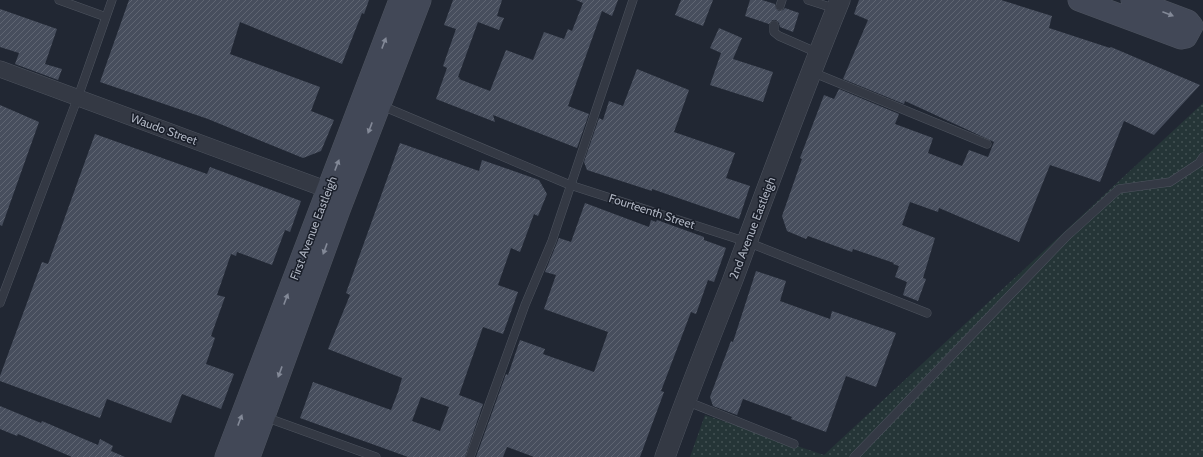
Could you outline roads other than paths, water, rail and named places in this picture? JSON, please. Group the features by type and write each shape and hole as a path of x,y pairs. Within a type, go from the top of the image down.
{"main road":[{"name":"First Avenue Eastleigh","path":"226,457 400,0"},
{"name":"First Avenue Eastleigh","path":"249,457 339,210 420,0"},
{"path":"1079,0 1181,38 1186,37 1197,27 1188,21 1132,0"}],"street":[{"name":"2nd Avenue Eastleigh","path":"665,457 685,400 838,4"},
{"name":"Waudo Street","path":"0,69 328,190"}],"lane":[{"path":"59,0 106,17"},
{"path":"0,303 78,97 112,0"},
{"path":"470,457 525,305 552,241 633,0"},
{"path":"808,0 838,4"},
{"path":"774,26 774,32 815,62 987,144"},
{"name":"Fourteenth Street","path":"379,104 570,185 747,242 927,313"},
{"path":"854,457 1067,236 1119,189 1170,182 1199,162 1203,157"},
{"path":"685,400 794,444"},
{"path":"264,417 376,457"}]}
